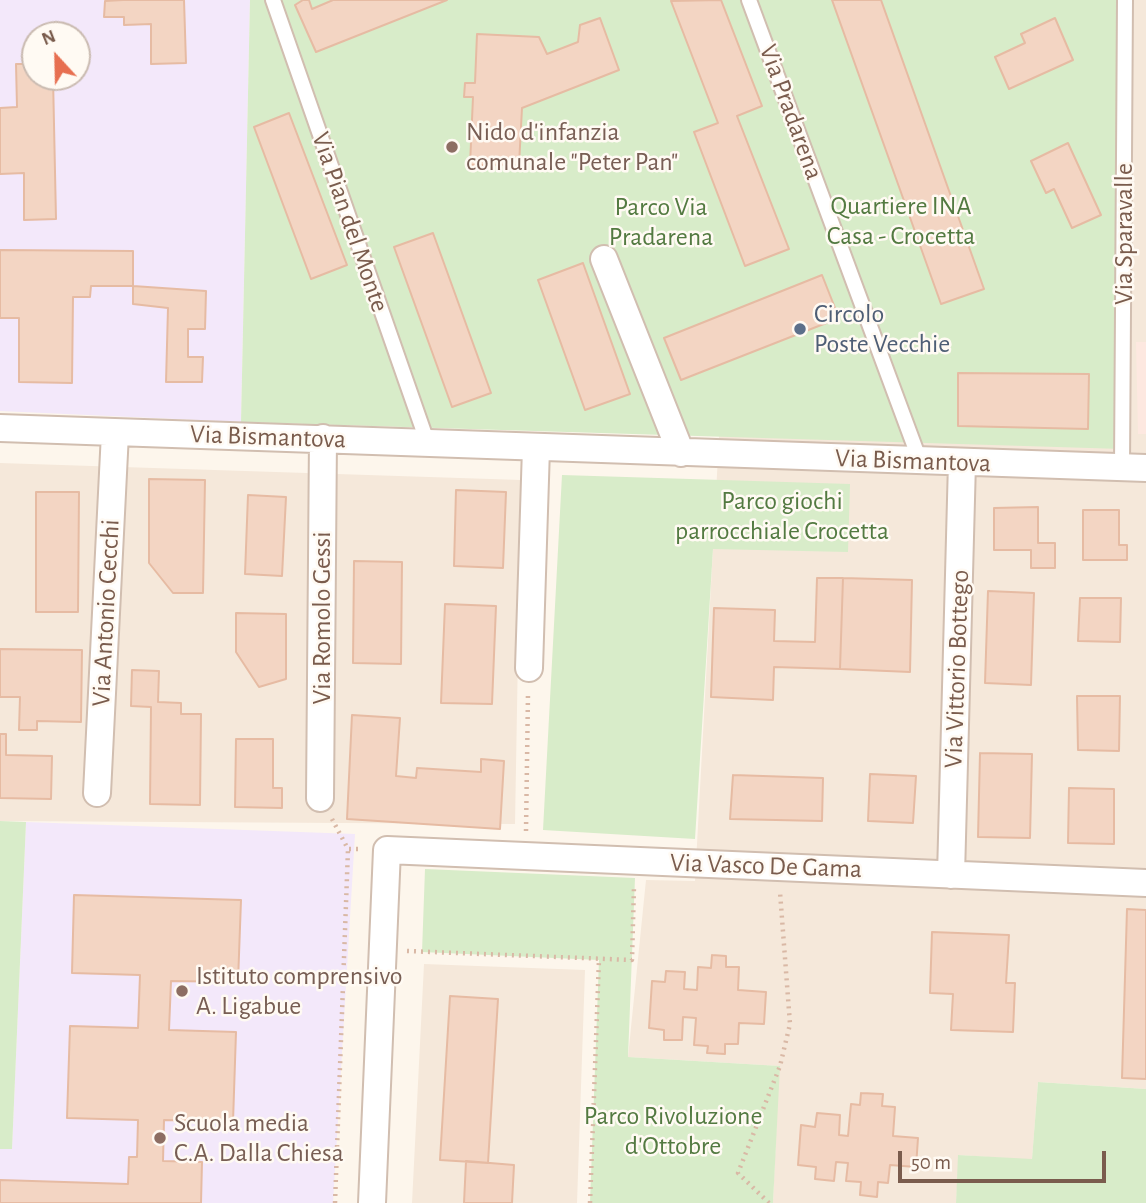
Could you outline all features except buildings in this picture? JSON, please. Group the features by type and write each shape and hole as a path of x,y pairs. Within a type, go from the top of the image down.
{"street":[{"path":"604,259 681,453"},
{"name":"Via Bismantova","path":"0,428 1134,468"},
{"name":"Via Antonio Cecchi","path":"97,793 115,433"},
{"name":"Via Romolo Gessi","path":"320,798 323,438"},
{"path":"529,667 536,448"},
{"name":"Via Vittorio Bottego","path":"951,875 962,462"},
{"path":"372,1203 387,850"},
{"name":"Via Vasco De Gama","path":"387,850 1146,883"}],"lane":[{"name":"Via Pian del Monte","path":"273,0 428,444"},
{"name":"Via Pradarena","path":"749,0 920,461"},
{"name":"Via Sparavalle","path":"1125,0 1134,468"}],"path":[{"path":"525,856 529,667"},
{"path":"320,798 348,849 335,1203"},
{"path":"348,849 387,850"},
{"path":"382,950 632,960 635,861"},
{"path":"769,1203 738,1174 779,1066 790,1024 778,867"},
{"path":"590,1203 599,959"}],"shaded area":[{"path":"0,0 250,0 241,422 0,411"},
{"path":"250,0 1146,0 1146,1089 1038,1082 1032,1160 959,1155 956,1203 773,1203 779,1066 628,1057 646,880 695,881 720,419"},
{"path":"1136,342 1146,342 1146,434 1138,434"},
{"path":"0,463 521,480 515,824 0,821"},
{"name":"Istituto comprensivo A. Ligabue","path":"26,822 355,834 333,1203 0,1203 0,1149 12,1148"},
{"path":"424,964 585,970 577,1203 412,1203"}],"green space":[{"name":"Quartiere INA Casa - Crocetta","path":"250,0 1125,0 1122,449 241,422"},
{"name":"Parco giochi parrocchiale Crocetta","path":"562,475 850,484 848,552 713,549 695,839 543,830"},
{"path":"0,821 26,822 12,1149 0,1149"},
{"name":"Parco Rivoluzione d'Ottobre","path":"425,869 635,878 628,1057 780,1066 773,1203 590,1203 599,960 422,952"},
{"path":"1038,1082 1146,1089 1146,1203 956,1203 958,1155 1032,1159"}],"place":[{"name":"Nido d'infanzia comunale \"Peter Pan\"","path":"452,147"},
{"name":"Circolo Poste Vecchie","path":"800,329"},
{"name":"Istituto comprensivo A. Ligabue","path":"182,991"},
{"name":"Scuola media C.A. Dalla Chiesa","path":"160,1138"}],"park label":[{"name":"Parco Via Pradarena","path":"661,222"}]}
